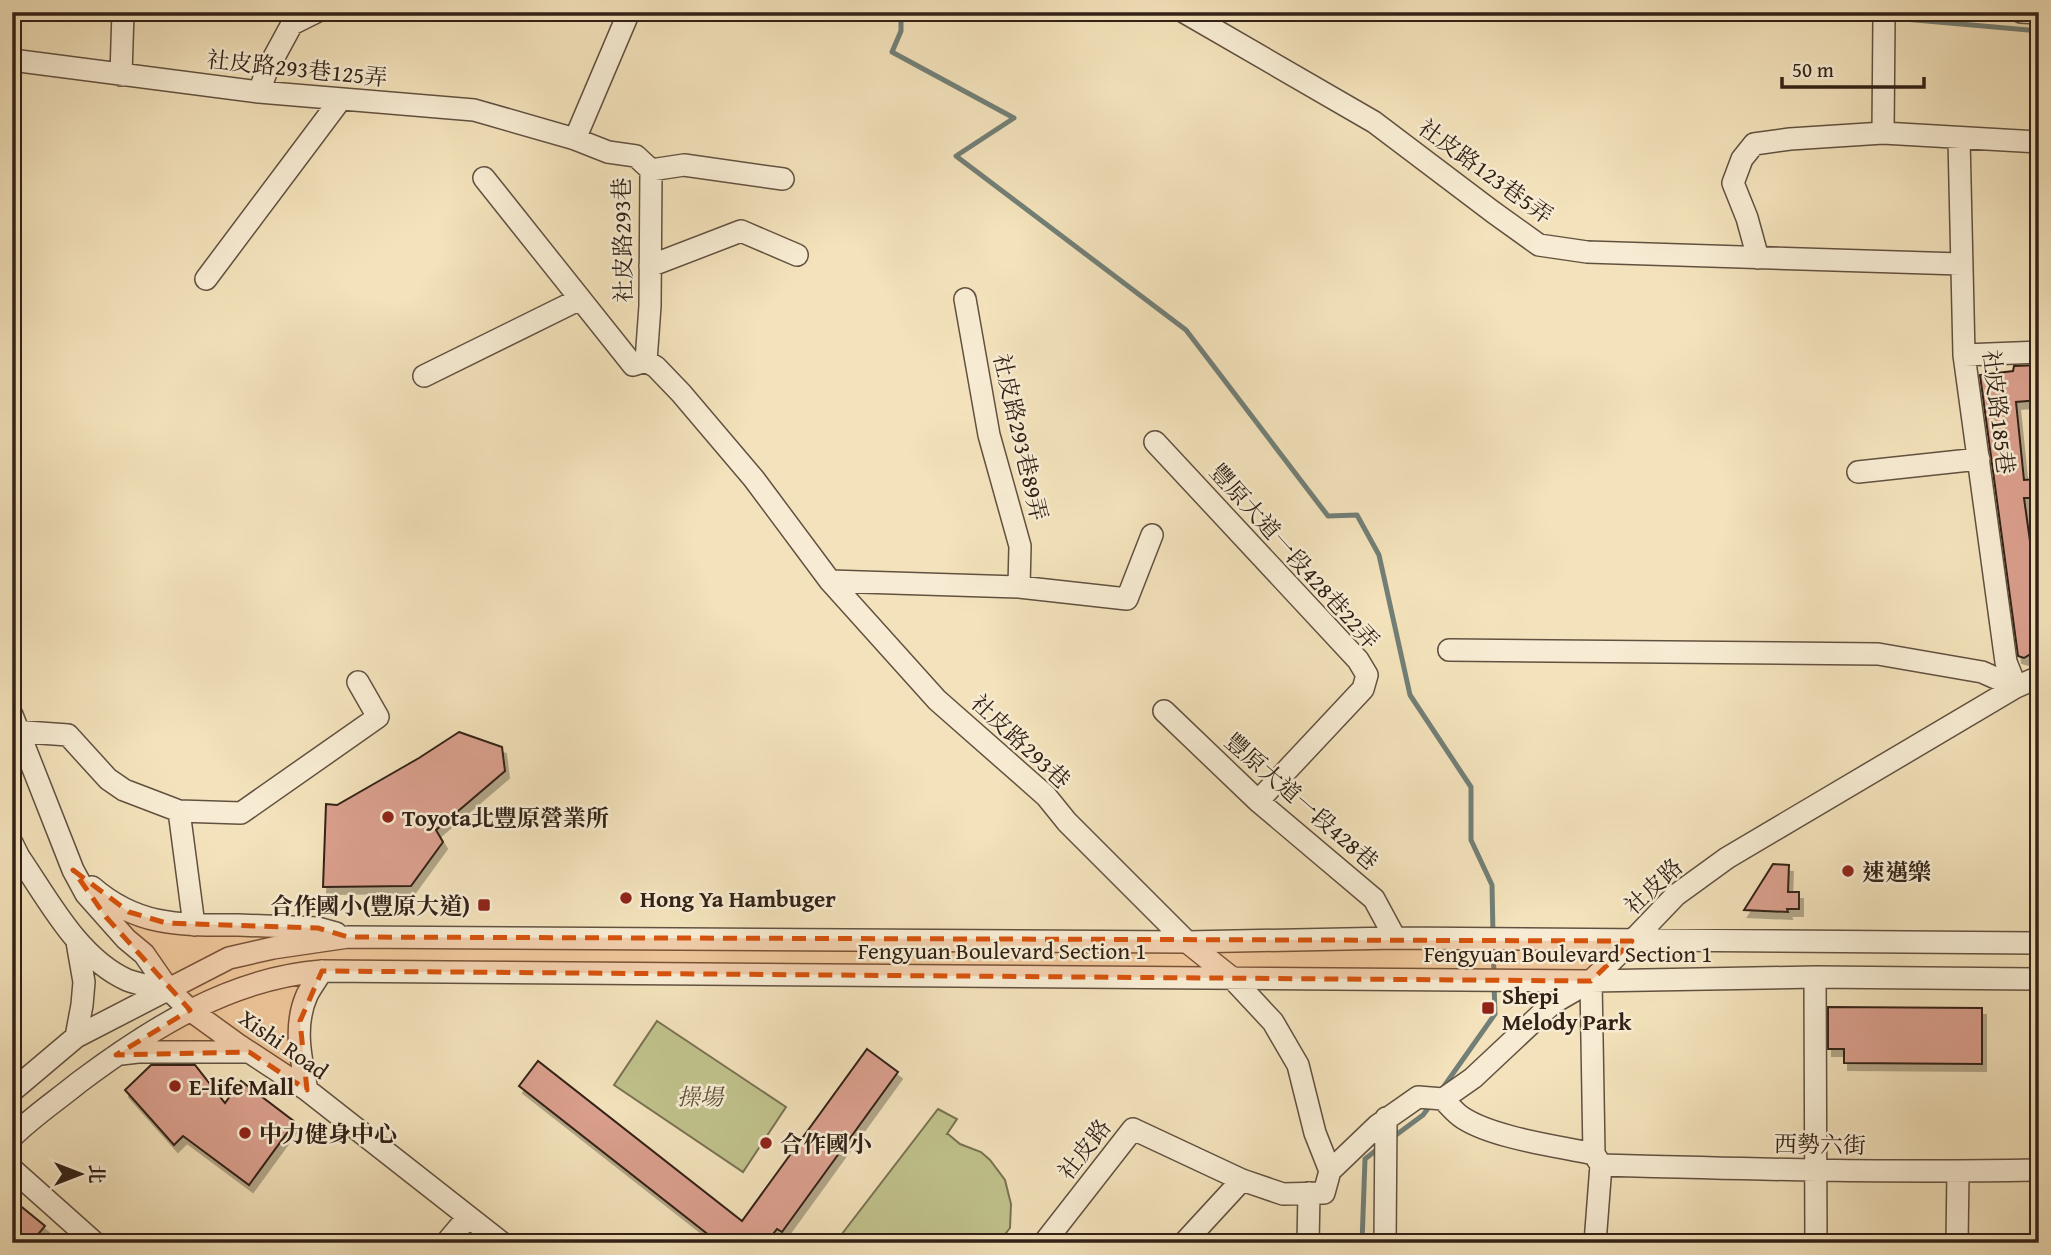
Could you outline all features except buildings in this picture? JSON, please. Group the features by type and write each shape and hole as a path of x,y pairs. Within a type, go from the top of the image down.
{"street":[{"path":"121,75 123,12"},
{"path":"259,92 267,70 292,24 316,12"},
{"path":"575,139 629,12"},
{"name":"社皮路123巷5弄","path":"1184,12 1374,122 1539,245 1587,252 1961,264"},
{"path":"2021,12 2039,13"},
{"path":"1882,133 1884,18"},
{"name":"社皮路293巷125弄","path":"12,60 259,92 474,110 575,139"},
{"path":"206,279 341,99"},
{"path":"1758,258 1747,218 1733,183 1742,159 1754,144 1882,133 2039,142"},
{"name":"社皮路293巷","path":"575,139 608,152 636,156 651,170 646,361"},
{"name":"社皮路185巷","path":"1959,139 1964,355 2006,662 2016,688"},
{"path":"651,170 684,165 783,179"},
{"name":"社皮路293巷","path":"484,178 632,365 646,361 656,367 681,393 754,479 830,581 937,700 1046,796 1067,822 1187,942 1232,978 1273,1022 1298,1065 1315,1133 1331,1171"},
{"path":"650,266 741,232 797,255"},
{"name":"社皮路293巷","path":"424,376 580,299"},
{"name":"社皮路293巷89弄","path":"965,299 989,435 1020,546 1019,587"},
{"path":"1964,355 2039,352"},
{"name":"豐原大道一段428巷22弄","path":"1155,442 1358,660 1367,674 1363,689 1258,801"},
{"path":"1858,472 1979,460"},
{"path":"830,581 1019,587 1127,599 1152,535"},
{"path":"1449,650 1878,654 1982,672 2016,688"},
{"name":"社皮路","path":"1044,1243 1133,1129 1242,1180 1283,1194 1324,1193 1331,1171 1386,1118 1418,1097 1443,1099 1473,1078 1553,1003 1591,981 1676,895 1727,858 2039,677"},
{"path":"14,725 68,735 108,779 124,790 178,811 241,813 377,718 358,682"},
{"name":"豐原大道一段428巷","path":"1164,711 1258,801 1374,899 1395,938"},
{"name":"Xishi Road","path":"14,725 73,870 86,894 126,939 144,954 169,990 190,1010 307,1090 502,1243"},
{"path":"178,811 194,925"},
{"name":"Xishi Road","path":"12,843 77,942 109,970 128,980 169,990"},
{"path":"73,870 102,896 129,912 166,923 318,928 348,937"},
{"name":"Fengyuan Boulevard Section 1","path":"12,1091 76,1037 229,958 272,947 348,937 1187,942 1395,938 1632,942 2039,943"},
{"path":"76,1037 84,982 77,942"},
{"path":"307,1090 299,1047 300,1021 307,996 322,971"},
{"name":"Fengyuan Boulevard Section 1","path":"12,1137 25,1123 116,1055 190,1010 229,992 267,980 322,971 1591,981 1815,977 2039,979"},
{"path":"1815,977 1816,1243"},
{"path":"1591,981 1597,1159 1595,1243"},
{"path":"116,1055 138,1052 249,1052"},
{"name":"西勢六街","path":"1443,1099 1462,1117 1485,1128 1597,1159 1816,1171 2039,1170"},
{"path":"1385,1243 1386,1118"},
{"path":"12,1169 95,1243"},
{"path":"1957,1243 1958,1172"},
{"path":"1184,1243 1242,1180"},
{"path":"1308,1243 1309,1193"},
{"path":"446,1243 468,1217"}],"highlighted area":[{"path":"73,870 129,912 166,923 318,928 348,937 1632,941 1591,981 322,971 300,1021 307,1090 249,1052 116,1055 190,1010 106,917"}],"green space":[{"name":"操場","path":"657,1021 786,1107 743,1172 614,1085"},
{"path":"938,1109 957,1119 947,1134 960,1144 981,1152 1005,1180 1011,1204 1010,1228 998,1243 835,1243"}],"waterway":[{"path":"901,12 901,31 892,52 1014,118 956,156 1186,330 1328,516 1357,515 1379,555 1410,695 1471,787 1471,840 1492,885 1493,935"},
{"path":"1892,12 1904,19 2039,31"},
{"path":"1493,945 1494,974"},
{"path":"1442,1089 1495,1014 1494,983"},
{"path":"1392,1138 1423,1115 1432,1103"},
{"path":"1362,1243 1365,1159 1379,1148"}],"place":[{"name":"Toyota北豐原營業所","path":"388,817"},
{"name":"速邁樂","path":"1848,871"},
{"name":"Hong Ya Hambuger","path":"626,898"},
{"name":"合作國小(豐原大道)","path":"484,905"},
{"name":"Shepi Melody Park","path":"1488,1008"},
{"name":"E-life Mall","path":"175,1086"},
{"name":"中力健身中心","path":"245,1133"},
{"name":"合作國小","path":"766,1143"}]}
